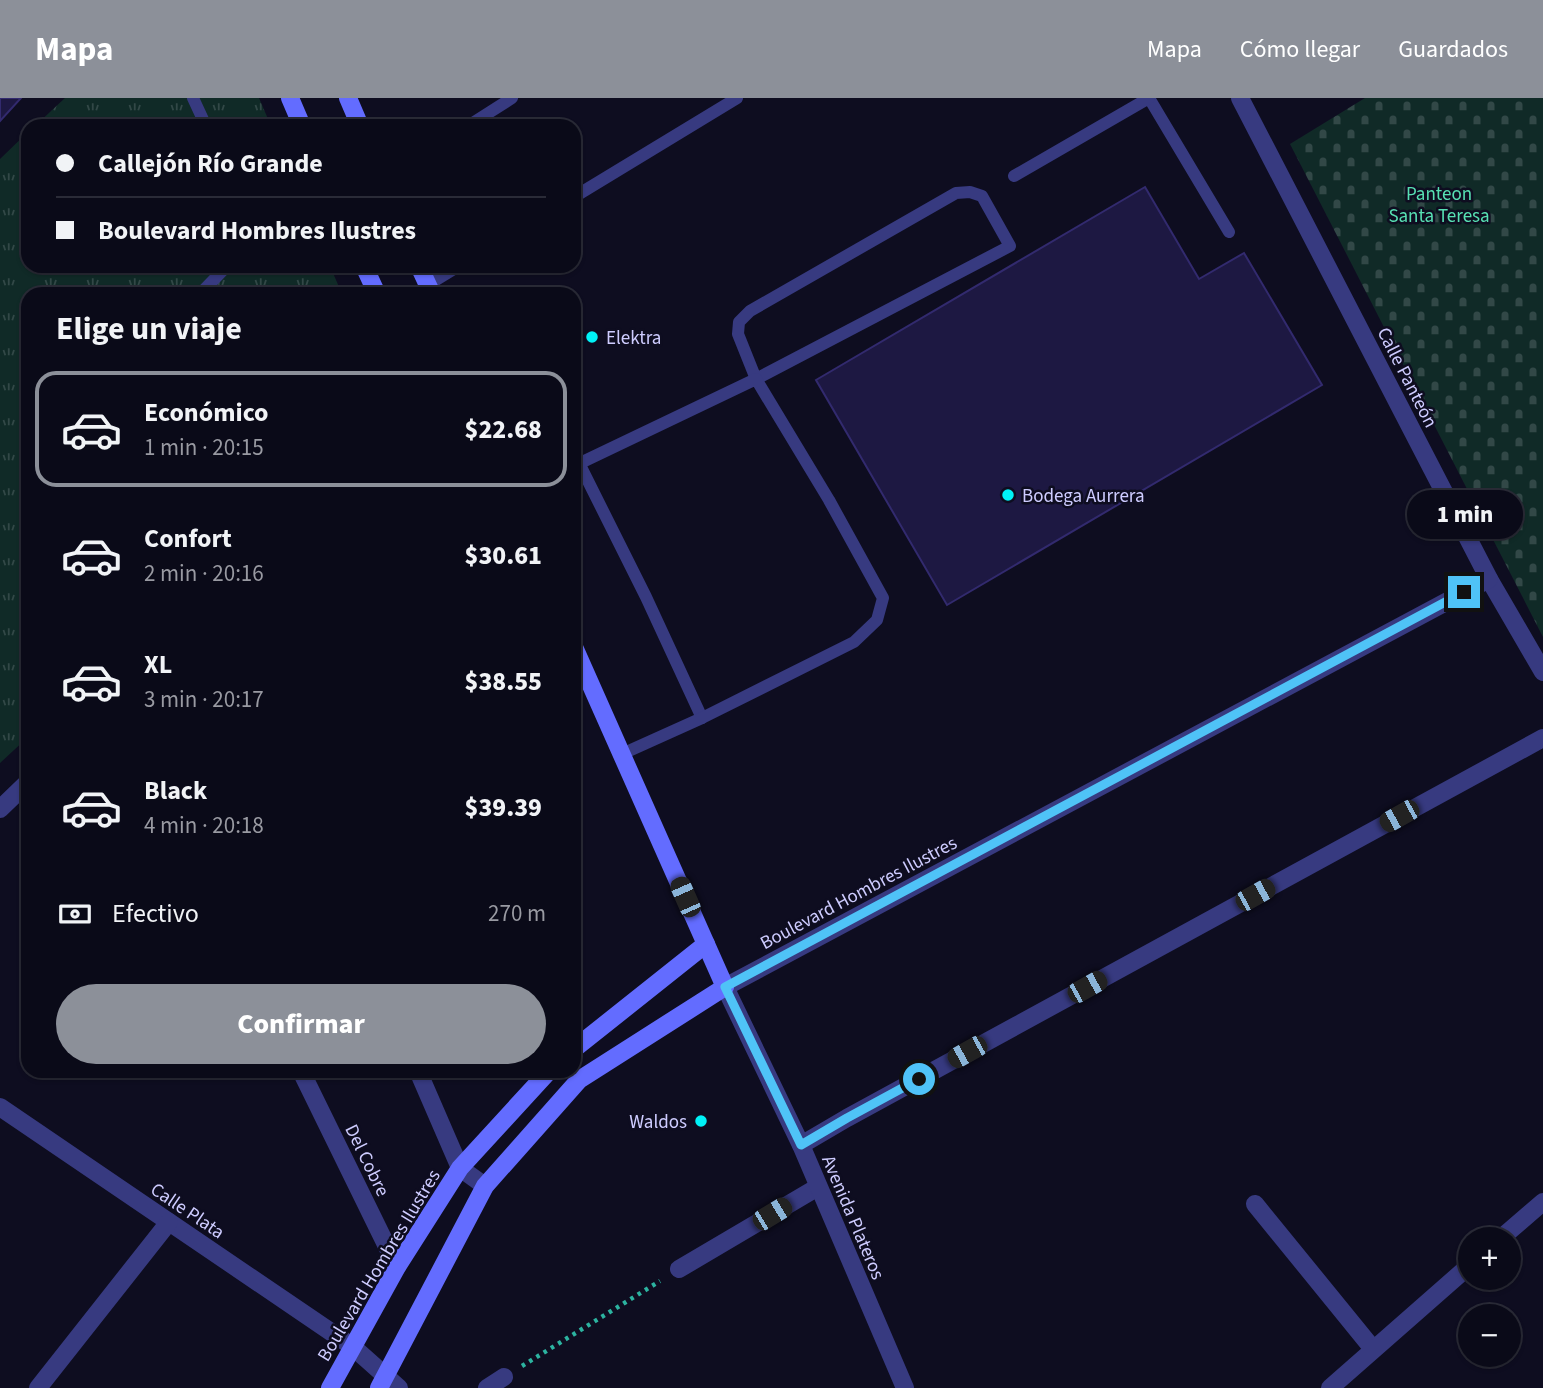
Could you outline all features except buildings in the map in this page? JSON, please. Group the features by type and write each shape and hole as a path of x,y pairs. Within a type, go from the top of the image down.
{"main road":[{"path":"290,98 299,119"},
{"path":"348,98 357,119"},
{"path":"581,663 725,987"},
{"path":"581,1043 706,944"},
{"name":"Boulevard Hombres Ilustres","path":"581,1071 725,987"},
{"name":"Boulevard Hombres Ilustres","path":"330,1388 397,1267 460,1168 543,1078"},
{"name":"Boulevard Hombres Ilustres","path":"388,1385 485,1186 572,1078"}],"street":[{"name":"Calle Panteón","path":"1240,98 1489,579 1543,672"},
{"name":"Boulevard Hombres Ilustres","path":"725,987 1489,579"},
{"path":"801,1145 1543,738"},
{"path":"0,809 21,789"},
{"name":"Avenida Plateros","path":"725,987 801,1145 905,1388"},
{"name":"Del Cobre","path":"304,1078 397,1267"},
{"path":"421,1078 460,1168 485,1186"},
{"name":"Calle Plata","path":"0,1107 353,1347 388,1385"},
{"path":"679,1269 818,1187"},
{"path":"1514,1227 1543,1202"},
{"path":"1255,1204 1373,1349"},
{"path":"38,1388 169,1222"},
{"path":"1330,1388 1458,1275"},
{"path":"487,1388 504,1377"}],"lane":[{"path":"193,98 203,119"},
{"path":"479,119 512,98"},
{"path":"581,193 737,98"},
{"path":"1014,176 1149,98 1229,232"},
{"path":"581,462 756,379 1010,246 982,196 970,192 956,193 750,311 739,322 738,334 756,379 835,510 883,598 877,620 854,642 702,718 622,754"},
{"path":"207,287 220,273"},
{"path":"433,287 450,273"},
{"path":"581,473 635,575 702,718"}],"path":[{"path":"504,1377 679,1269"}],"green space":[{"path":"65,98 259,98 268,119 42,119"},
{"name":"Panteon Santa Teresa","path":"1365,98 1543,98 1543,637 1290,144"},
{"path":"21,139 21,273 333,273 339,287 21,287 21,744 0,763 0,159"}],"place":[{"name":"Elektra","path":"592,337"},
{"name":"Bodega Aurrera","path":"1008,495"},
{"name":"Waldos","path":"701,1121"}],"route":[{"path":"919,1079 801,1145 725,987 1464,592"}]}
